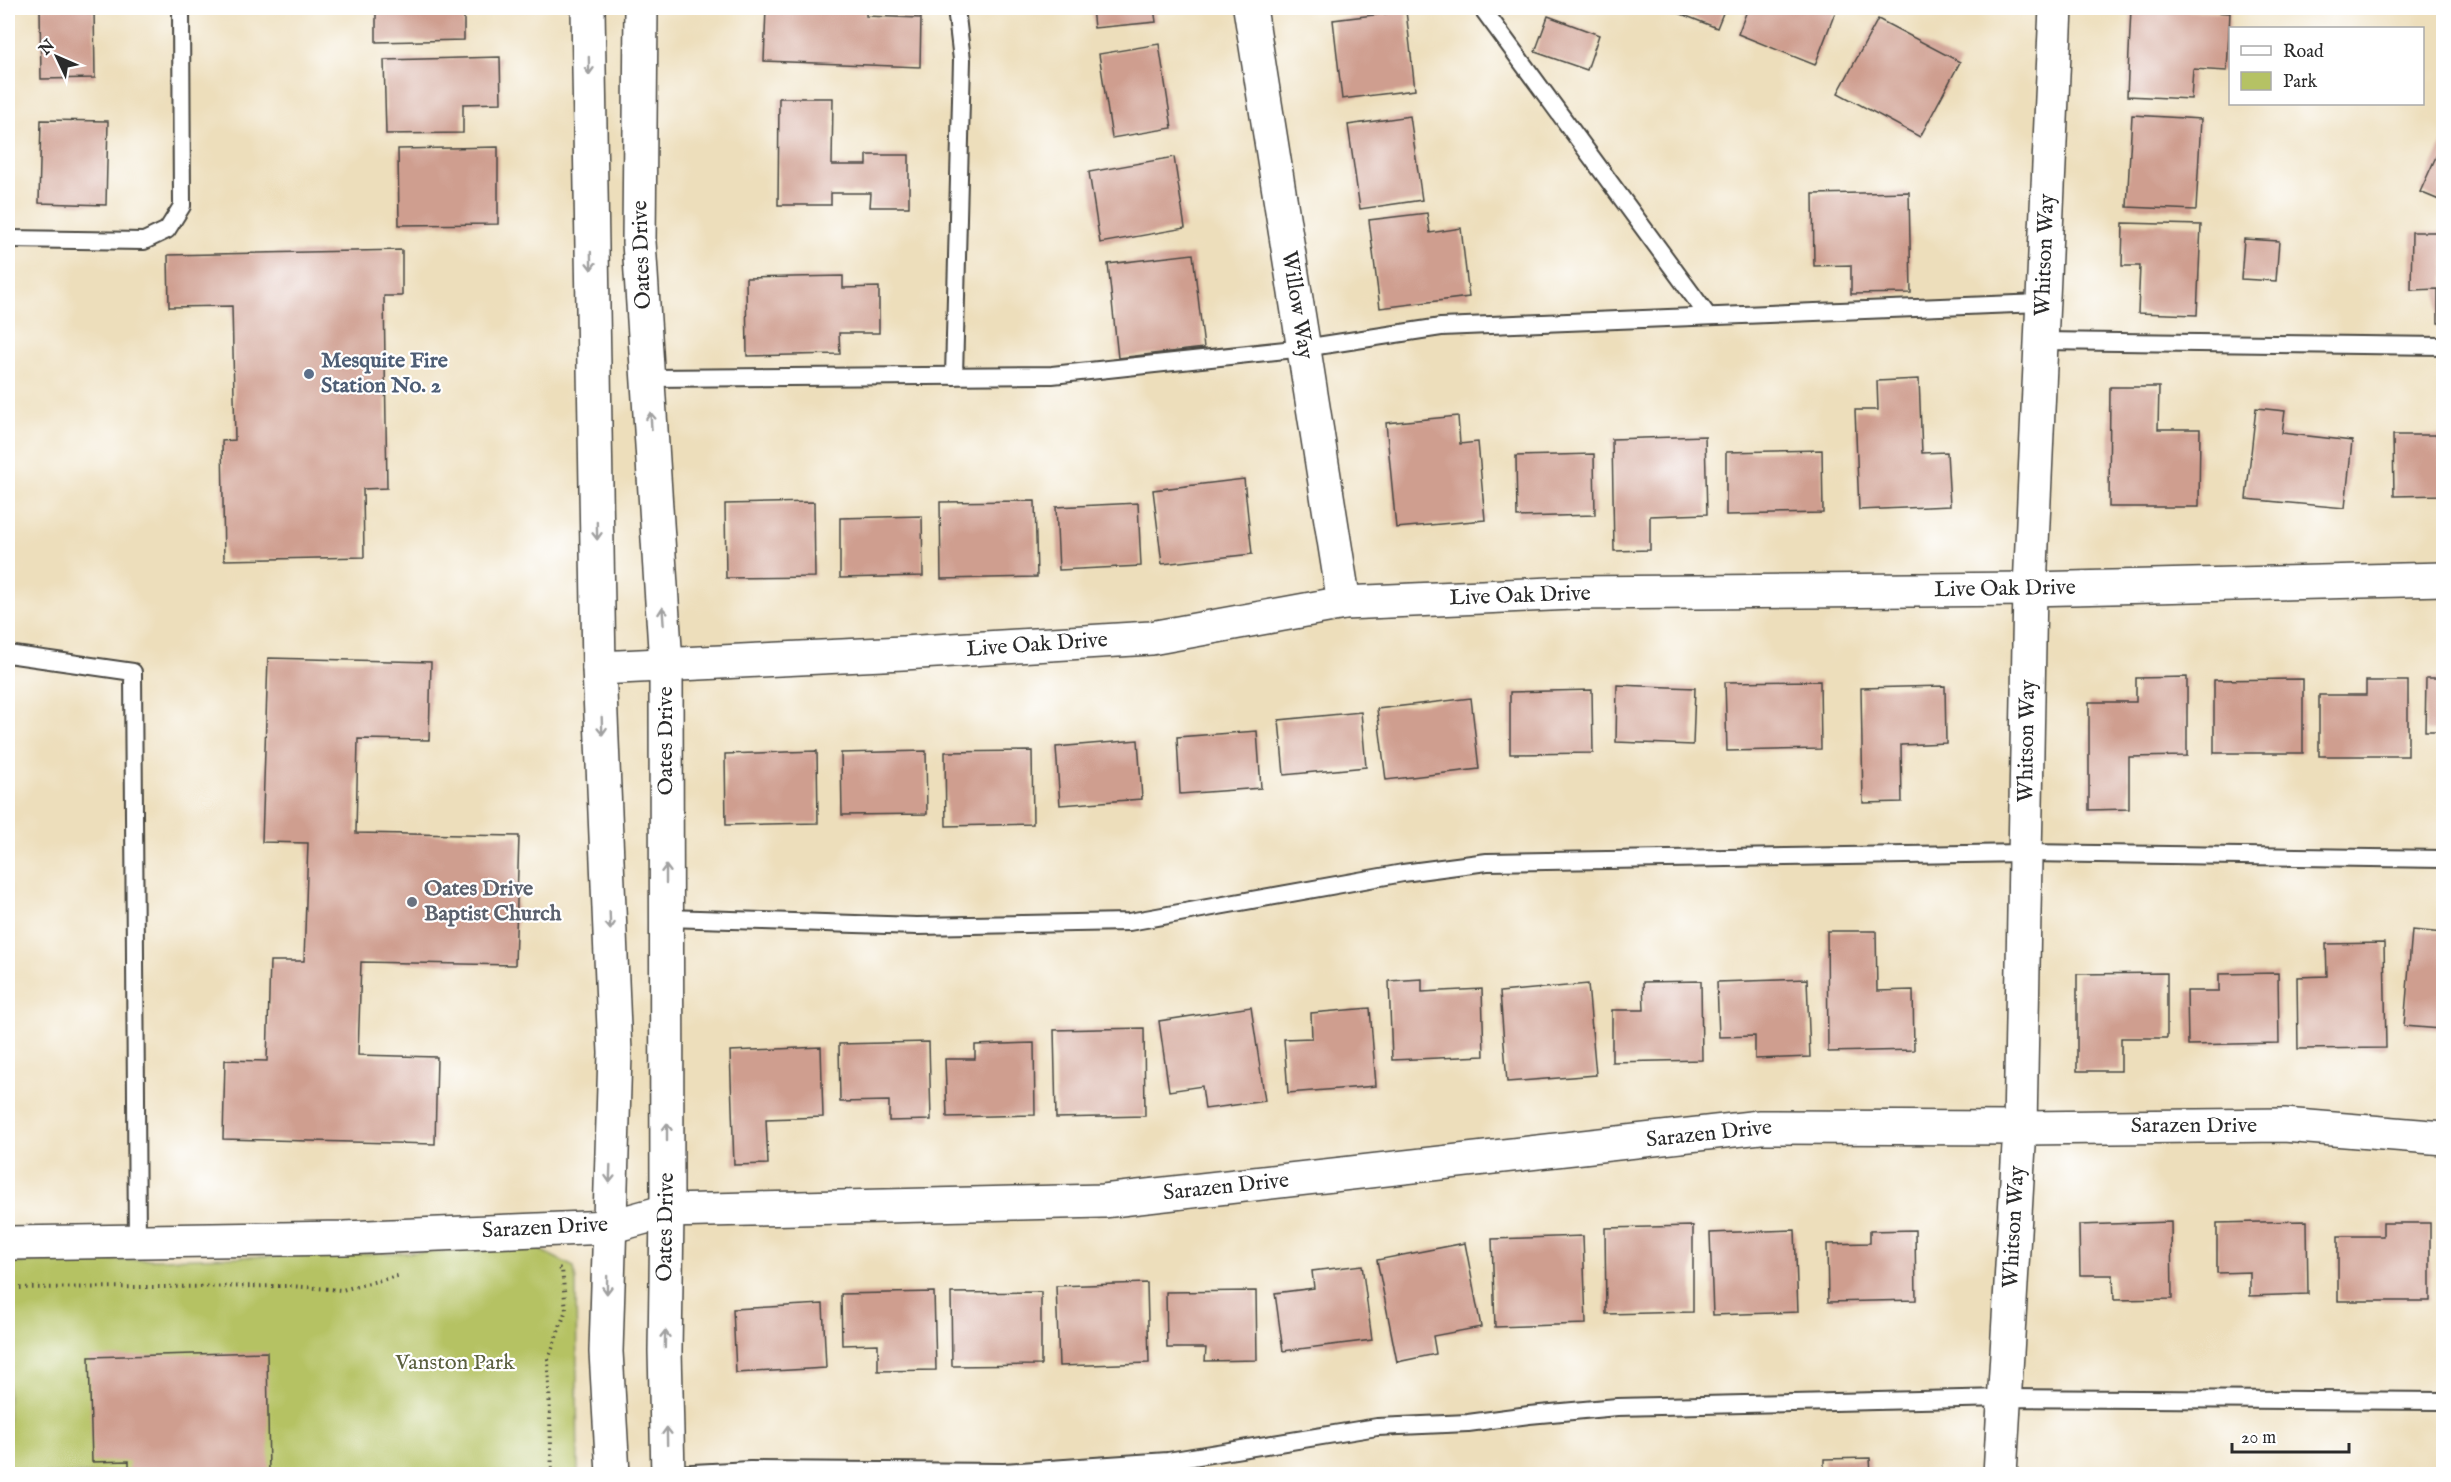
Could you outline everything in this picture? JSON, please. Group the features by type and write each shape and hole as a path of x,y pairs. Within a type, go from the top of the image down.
{"street":[{"path":"588,8 600,668 615,1053 606,1352 613,1474"},
{"name":"Oates Drive","path":"640,8 639,242 666,664 665,1351 668,1474"},
{"name":"Willow Way","path":"1250,8 1344,603"},
{"name":"Whitson Way","path":"2000,1474 2020,1128 2030,589 2056,8"},
{"name":"Live Oak Drive","path":"600,668 903,654 1151,638 1344,603 1573,593 2030,589 2444,579"},
{"name":"Sarazen Drive","path":"8,1244 344,1238 609,1227 667,1211 1103,1201 1760,1126 2020,1128 2284,1125 2444,1138"}],"lane":[{"path":"8,239 144,241 167,230 182,206 181,8"},
{"path":"954,376 962,60 956,8"},
{"path":"1482,8 1708,316"},
{"path":"648,378 1052,375 1304,348 1441,327 2042,303"},
{"path":"2041,341 2444,346"},
{"path":"8,654 133,672 137,1241"},
{"path":"667,918 917,926 1129,922 1403,873 1487,862 2025,853 2444,859"},
{"path":"674,1474 750,1470 1004,1472 1168,1461 1377,1427 1468,1423 1529,1414 1617,1407 2004,1398 2444,1401"}],"path":[{"path":"552,1474 548,1360 566,1310 562,1269 553,1266"},
{"path":"8,1288 291,1286 342,1290 408,1273"}],"green space":[{"name":"Vanston Park","path":"538,1249 574,1267 578,1474 8,1474 8,1263"}],"building":[{"path":"40,8 94,8 95,78 41,79"},
{"path":"376,8 464,8 464,40 376,42"},
{"path":"766,8 866,8 866,16 921,18 920,67 764,61"},
{"path":"1092,8 1154,8 1156,22 1094,28"},
{"path":"1666,8 1725,8 1717,28"},
{"path":"1748,8 1829,8 1836,10 1815,65 1738,34"},
{"path":"2131,8 2230,13 2227,71 2193,69 2191,99 2127,96"},
{"path":"1406,11 1415,90 1342,99 1333,20"},
{"path":"1548,16 1599,35 1587,70 1535,52"},
{"path":"1878,19 1960,62 1920,137 1838,93"},
{"path":"1159,44 1172,128 1112,138 1099,54"},
{"path":"500,57 501,103 463,104 463,133 386,134 384,60"},
{"path":"779,98 833,98 832,165 867,165 867,155 909,155 909,207 870,207 871,193 831,193 831,205 778,205"},
{"path":"2132,115 2201,119 2196,210 2127,207"},
{"path":"1410,116 1422,200 1360,209 1348,125"},
{"path":"41,120 108,121 106,205 39,203"},
{"path":"2444,139 2444,202 2420,192"},
{"path":"498,147 498,224 399,225 398,149"},
{"path":"1174,157 1185,228 1100,243 1089,172"},
{"path":"1909,192 1911,293 1851,294 1851,265 1814,266 1813,194"},
{"path":"1427,213 1430,233 1461,228 1469,297 1380,308 1369,220"},
{"path":"2123,223 2201,225 2197,315 2138,313 2140,266 2122,266"},
{"path":"2412,232 2444,232 2444,323 2438,323 2438,289 2411,290"},
{"path":"2244,239 2279,241 2276,281 2241,279"},
{"name":"Mesquite Fire Station No. 2","path":"402,250 402,296 384,296 387,488 363,489 364,557 224,560 222,441 235,440 232,306 169,307 168,255"},
{"path":"1193,254 1204,348 1118,358 1108,264"},
{"path":"843,276 843,288 879,287 879,333 839,333 840,354 747,356 746,278"},
{"path":"1919,379 1922,453 1947,452 1950,506 1859,510 1855,410 1878,410 1877,381"},
{"path":"2110,387 2159,387 2158,429 2200,429 2199,507 2109,507"},
{"path":"2256,408 2285,411 2282,433 2352,441 2345,508 2246,499"},
{"path":"1458,416 1460,444 1478,442 1485,520 1396,528 1386,423"},
{"path":"2393,435 2444,435 2444,495 2394,496"},
{"path":"1705,436 1707,514 1650,516 1650,550 1614,551 1612,439"},
{"path":"1822,450 1823,513 1726,515 1726,452"},
{"path":"1594,454 1595,515 1517,517 1516,456"},
{"path":"1244,479 1252,554 1162,564 1153,490"},
{"path":"1035,501 1037,577 941,579 940,502"},
{"path":"814,502 815,577 726,578 725,504"},
{"path":"1138,503 1141,566 1059,570 1056,507"},
{"path":"922,516 923,576 840,578 840,518"},
{"name":"Oates Drive Baptist Church","path":"268,658 431,662 429,740 358,739 356,833 519,836 515,965 361,962 358,1055 437,1057 435,1144 223,1139 225,1060 267,1061 270,961 304,961 308,843 262,842"},
{"path":"2187,677 2187,756 2129,757 2129,809 2089,810 2089,702 2136,702 2136,678"},
{"path":"2426,678 2444,678 2444,731 2425,731"},
{"path":"2303,679 2303,753 2214,753 2214,680"},
{"path":"1820,681 1821,749 1727,751 1725,682"},
{"path":"2366,681 2408,681 2408,756 2319,756 2319,695 2366,695"},
{"path":"1617,685 1695,688 1693,745 1616,742"},
{"path":"1945,686 1946,743 1901,745 1902,802 1863,803 1861,688"},
{"path":"1592,690 1593,753 1510,754 1510,692"},
{"path":"1471,698 1479,769 1386,780 1377,709"},
{"path":"1361,712 1366,767 1284,775 1279,720"},
{"path":"1257,731 1261,788 1180,794 1177,737"},
{"path":"1138,740 1142,799 1060,805 1056,747"},
{"path":"817,751 818,823 726,825 725,754"},
{"path":"926,751 927,814 842,815 841,753"},
{"path":"1032,751 1033,824 946,826 945,752"},
{"path":"2412,930 2444,933 2444,1051 2439,1051 2441,1029 2404,1026"},
{"path":"1827,931 1876,931 1877,991 1913,990 1914,1050 1828,1052"},
{"path":"2384,943 2386,1048 2298,1049 2297,977 2327,976 2326,944"},
{"path":"2167,973 2167,1038 2121,1038 2121,1071 2077,1071 2077,974"},
{"path":"2278,973 2279,1043 2188,1045 2187,991 2219,991 2219,974"},
{"path":"1422,979 1422,992 1482,989 1484,1056 1392,1060 1389,981"},
{"path":"1807,979 1810,1057 1755,1059 1755,1036 1719,1037 1717,982"},
{"path":"1701,981 1702,1060 1612,1062 1612,1010 1644,1010 1643,982"},
{"path":"1588,984 1596,1075 1507,1082 1500,992"},
{"path":"1251,1007 1265,1101 1205,1109 1202,1086 1169,1091 1159,1021"},
{"path":"1370,1008 1376,1086 1288,1093 1284,1039 1312,1038 1311,1013"},
{"path":"1144,1028 1145,1116 1056,1118 1054,1030"},
{"path":"929,1042 931,1120 889,1121 889,1101 840,1102 839,1044"},
{"path":"1034,1043 1035,1115 947,1117 945,1059 975,1059 975,1045"},
{"path":"821,1047 823,1117 766,1119 768,1164 734,1165 730,1051"},
{"path":"2307,1221 2308,1294 2250,1296 2250,1272 2217,1273 2217,1223"},
{"path":"2171,1222 2172,1299 2114,1300 2113,1275 2080,1275 2079,1225"},
{"path":"2383,1223 2430,1223 2430,1301 2338,1301 2338,1236 2383,1236"},
{"path":"1693,1226 1693,1312 1606,1314 1605,1228"},
{"path":"1795,1230 1798,1312 1713,1315 1710,1233"},
{"path":"1915,1230 1916,1300 1828,1302 1827,1244 1870,1243 1870,1231"},
{"path":"1583,1236 1586,1324 1495,1327 1492,1239"},
{"path":"1465,1243 1481,1327 1433,1336 1436,1354 1397,1362 1377,1260"},
{"path":"1362,1265 1372,1340 1283,1351 1275,1293 1314,1288 1312,1271"},
{"path":"1147,1283 1149,1363 1059,1366 1056,1286"},
{"path":"1256,1291 1257,1360 1205,1361 1206,1348 1167,1348 1166,1292"},
{"path":"934,1292 936,1370 878,1371 878,1344 842,1345 841,1294"},
{"path":"1041,1292 1041,1365 952,1366 951,1293"},
{"path":"823,1304 826,1368 736,1373 733,1309"},
{"path":"267,1352 269,1474 129,1474 129,1461 92,1462 89,1357"},
{"path":"1870,1458 1871,1474 1824,1474 1824,1459"}],"place":[{"name":"Mesquite Fire Station No. 2","path":"309,374"},
{"name":"Oates Drive Baptist Church","path":"412,902"}]}
